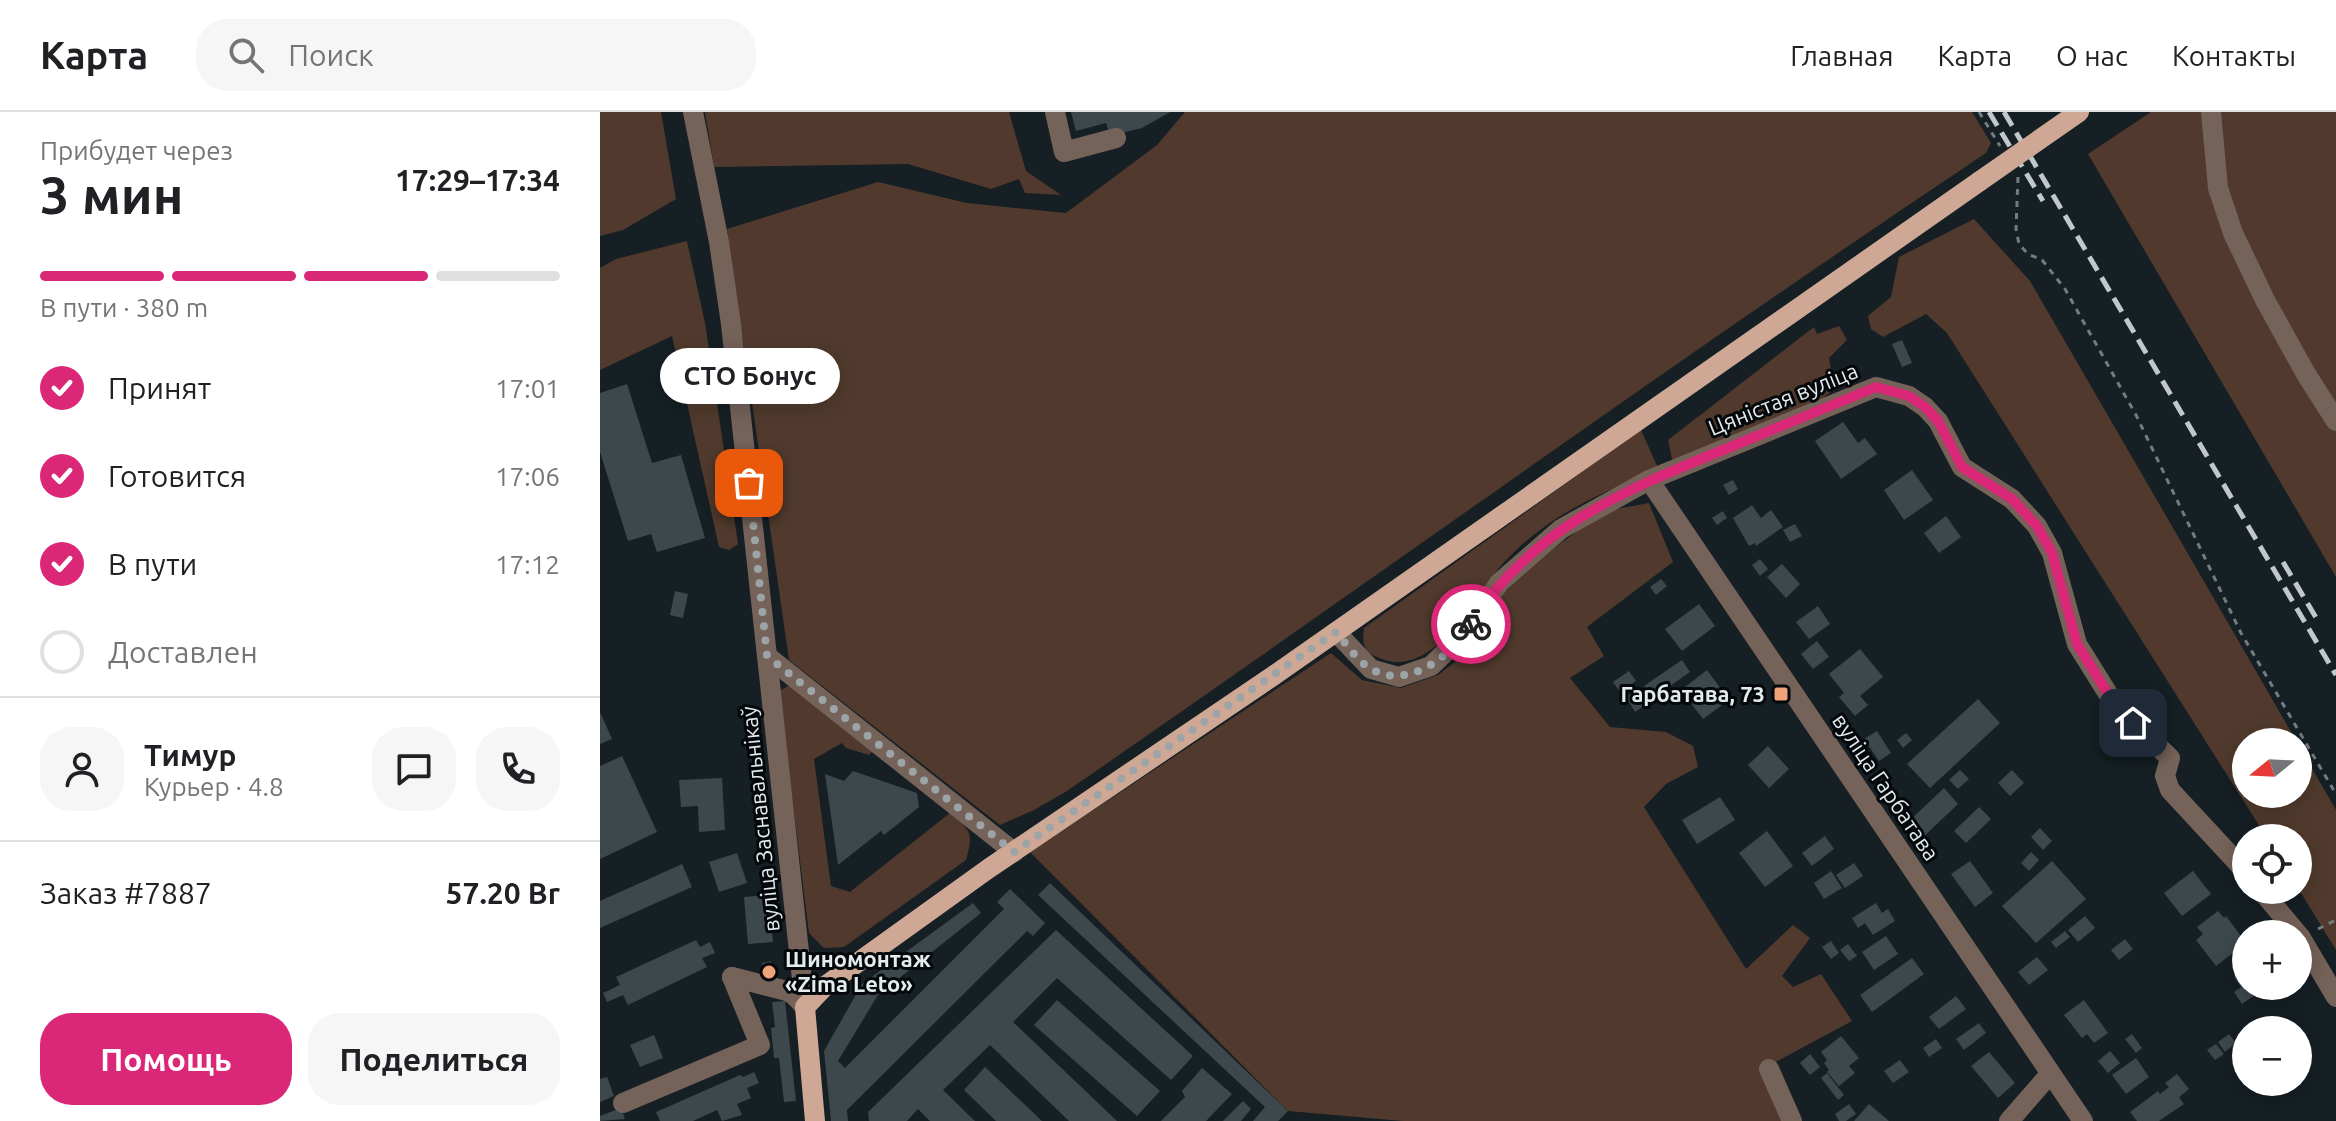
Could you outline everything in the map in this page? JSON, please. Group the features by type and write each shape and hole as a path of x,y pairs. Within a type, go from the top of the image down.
{"main road":[{"path":"805,1007 851,966 1336,632 2079,112"},
{"name":"вуліца Заснавальнікаў","path":"805,1007 815,1121"}],"street":[{"name":"вуліца Заснавальнікаў","path":"693,112 728,298 805,1007"},
{"path":"1055,112 1064,152 1116,138"},
{"path":"2211,112 2223,209 2265,300 2334,419"},
{"name":"Цяністая вуліца","path":"1336,632 1371,669 1399,677 1431,666 1466,632 1499,583 1561,529 1649,480 1876,387 1909,396 1925,407 1938,421 1962,467 2012,499 2037,526 2052,553 2077,644 2115,705 2170,758 2165,776 2170,790 2232,857"},
{"name":"вуліца Гарбатава","path":"1649,480 2083,1121"},
{"path":"767,656 1014,852"},
{"path":"2273,904 2286,920"},
{"path":"2312,957 2336,997"},
{"path":"623,1103 760,1045 732,977 787,991 805,1007"},
{"path":"1769,1069 1792,1121"},
{"path":"2009,1121 2050,1074"}],"path":[{"path":"1979,112 2002,149"},
{"path":"2018,174 2016,229 2019,244 2028,254 2042,260 2065,289 2136,415 2241,633 2336,794"},
{"path":"2312,932 2336,920"}],"shaded area":[{"path":"600,112 661,112 676,199 623,230 600,236"},
{"path":"705,112 1009,112 1026,171 1061,195 1025,193 1019,179 991,189 908,164 714,167"},
{"path":"1185,112 1972,112 1991,143 1986,153 1640,390 1067,791 1000,825 789,660 727,229 878,182 967,203 1066,213 1157,145"},
{"path":"2151,112 2336,112 2336,577 2088,154"},
{"path":"1974,219 2030,281 2289,728 2232,728 2232,783 1947,333 1926,314 1883,337 1871,329 1868,316 1891,297 1899,257"},
{"path":"687,241 705,323 738,544 729,550 719,547 672,336 600,370 600,268 616,259"},
{"path":"1839,326 1847,340 1829,358 1834,389 1806,411 1681,464 1672,459 1668,440 1814,327 1817,334"},
{"path":"1641,430 1658,468 1571,510 1532,536 1499,568 1463,618 1432,649 1415,659 1397,662 1372,655 1366,649 1364,628"},
{"path":"1649,503 1673,562 1587,627 1604,656 1570,678 1610,727 1666,732 1693,746 1698,767 1666,784 1644,807 1746,969 1793,925 1810,938 1782,976 1793,987 1821,974 1852,1021 1761,1070 1784,1121 1403,1121 1288,1111 1030,852 1331,653 1362,680 1401,688 1438,675 1464,655 1483,631 1505,591 1557,546 1605,511"},
{"path":"790,685 873,751 869,755 846,748 842,743 814,759 831,886 850,892 950,813 969,833 966,860 844,947 824,948 809,933 779,691"},
{"path":"2312,768 2336,810 2336,950 2308,904 2312,904 2312,824 2258,824 2248,808 2312,808"}],"building":[{"path":"1071,112 1170,112 1142,128 1110,136 1106,123 1076,131"},
{"path":"1902,340 1912,363 1902,367 1892,344"},
{"path":"627,384 652,463 681,455 705,538 657,552 651,534 628,541 600,452 600,393"},
{"path":"1843,422 1858,443 1865,438 1877,454 1841,479 1815,441"},
{"path":"1912,470 1933,500 1904,520 1884,490"},
{"path":"1733,480 1738,489 1729,495 1723,485"},
{"path":"1752,505 1761,518 1771,510 1783,527 1756,546 1755,543 1749,546 1733,518"},
{"path":"1723,511 1727,518 1717,525 1712,518"},
{"path":"1946,516 1961,537 1939,553 1924,533"},
{"path":"1795,524 1802,536 1790,542 1783,530"},
{"path":"1760,559 1768,569 1760,576 1752,565"},
{"path":"1782,564 1800,584 1786,598 1767,577"},
{"path":"1661,579 1667,586 1656,595 1650,587"},
{"path":"675,591 688,594 683,618 670,615"},
{"path":"1699,604 1715,626 1682,651 1665,629"},
{"path":"1818,606 1830,624 1809,639 1796,622"},
{"path":"1817,641 1829,657 1813,669 1801,654"},
{"path":"1860,649 1883,677 1860,696 1868,705 1855,716 1839,697 1844,693 1829,674"},
{"path":"1682,660 1690,672 1653,698 1644,686"},
{"path":"1707,670 1729,700 1703,719 1681,690"},
{"path":"1629,671 1636,681 1620,692 1613,682"},
{"path":"1635,691 1644,706 1635,712 1626,697"},
{"path":"1978,699 2000,723 1930,788 1907,764"},
{"path":"600,712 612,739 600,744"},
{"path":"1877,731 1891,753 1879,761 1864,739"},
{"path":"1906,733 1912,740 1903,748 1897,740"},
{"path":"1768,746 1789,769 1769,788 1748,765"},
{"path":"622,756 657,832 600,859 600,766"},
{"path":"1960,770 1969,779 1958,789 1949,780"},
{"path":"2012,770 2024,783 2010,796 1998,783"},
{"path":"853,771 917,793 919,807 884,835 881,831 838,865 825,774 844,781"},
{"path":"722,778 725,830 699,832 698,806 681,807 679,780"},
{"path":"1944,788 1958,804 1920,840 1906,824"},
{"path":"1720,797 1735,820 1697,844 1682,820"},
{"path":"1979,807 1991,819 1966,843 1954,831"},
{"path":"2040,828 2052,841 2043,850 2031,837"},
{"path":"1767,831 1793,866 1765,887 1739,853"},
{"path":"1825,836 1834,849 1812,866 1802,853"},
{"path":"2031,852 2039,860 2029,871 2021,863"},
{"path":"737,853 747,883 719,892 709,862"},
{"path":"1970,861 1993,893 1975,907 1951,874"},
{"path":"2052,861 2086,899 2036,943 2002,906"},
{"path":"1854,863 1863,876 1845,888 1836,875"},
{"path":"682,864 692,887 600,928 600,901"},
{"path":"1831,871 1842,888 1824,899 1814,883"},
{"path":"2193,871 2211,894 2182,916 2164,893"},
{"path":"1050,883 1288,1111 1278,1121 1253,1121 1265,1107 1038,895"},
{"path":"1010,889 1045,923 1033,936 1027,931 847,1110 848,1121 831,1121 824,1051 862,984 973,903 981,913 878,995 838,1061 845,1068 1004,909 997,902"},
{"path":"768,895 773,942 748,944 744,897"},
{"path":"1876,903 1882,913 1888,909 1895,921 1873,935 1865,923 1858,928 1852,918"},
{"path":"2218,911 2224,918 2226,916 2232,924 2232,954 2216,966 2196,940 2203,934 2197,927"},
{"path":"2085,916 2095,928 2078,942 2068,930"},
{"path":"1056,930 1193,1056 1171,1080 1057,978 1013,1022 1117,1121 1069,1121 990,1045 943,1090 975,1121 930,1121 918,1109 907,1121 869,1121 868,1112"},
{"path":"2065,931 2070,937 2056,948 2051,942"},
{"path":"1886,936 1898,954 1874,970 1862,952"},
{"path":"2125,939 2133,949 2119,960 2111,950"},
{"path":"696,940 700,947 710,942 715,953 702,958 707,967 628,1005 623,995 607,1002 603,993 620,985 616,977"},
{"path":"1831,941 1839,953 1831,959 1822,947"},
{"path":"1848,944 1857,956 1849,961 1840,950"},
{"path":"2037,957 2048,970 2029,985 2018,972"},
{"path":"1912,958 1924,974 1872,1012 1860,995"},
{"name":"Шиномонтаж «Zima Leto»","path":"771,961 776,980 766,983 762,963"},
{"path":"1956,996 1966,1009 1939,1029 1929,1017"},
{"path":"1057,1000 1160,1091 1137,1116 1034,1025"},
{"path":"2084,1000 2108,1033 2094,1043 2087,1034 2082,1038 2064,1015"},
{"path":"785,1001 796,1101 784,1102 779,1058 774,1058 771,1028 775,1027 772,1002"},
{"path":"1979,1023 1986,1033 1964,1050 1956,1039"},
{"path":"2132,1034 2142,1048 2136,1053 2125,1039"},
{"path":"2229,1034 2232,1046 2225,1052 2218,1042"},
{"path":"654,1035 663,1058 640,1067 630,1045"},
{"path":"1841,1036 1859,1058 1849,1066 1855,1073 1839,1086 1827,1072 1829,1070 1824,1063 1827,1060 1821,1052"},
{"path":"1936,1039 1942,1048 1929,1057 1923,1048"},
{"path":"2216,1044 2224,1054 2215,1060 2207,1050"},
{"path":"2110,1051 2120,1063 2108,1073 2098,1061"},
{"path":"1989,1052 2015,1083 1998,1098 1971,1066"},
{"path":"1810,1054 1820,1067 1810,1075 1800,1063"},
{"path":"2136,1058 2149,1077 2126,1094 2112,1075"},
{"path":"1900,1060 1909,1072 1893,1083 1884,1071"},
{"path":"985,1067 1042,1121 996,1121 964,1090"},
{"path":"1202,1068 1232,1094 1206,1121 1161,1121 1185,1097 1182,1091"},
{"path":"754,1072 759,1083 747,1088 751,1098 737,1104 742,1115 722,1121 717,1110 693,1121 660,1121 656,1112 740,1075 743,1077"},
{"path":"1827,1073 1844,1095 1838,1100 1821,1078"},
{"path":"2177,1074 2189,1089 2179,1097 2184,1104 2159,1121 2137,1121 2130,1112 2158,1091 2160,1094 2169,1087 2165,1083"},
{"path":"607,1077 614,1096 600,1102 600,1079"},
{"path":"1243,1101 1251,1109 1241,1121 1223,1121"},
{"path":"1849,1104 1856,1114 1846,1121 1839,1121 1835,1114"},
{"path":"1869,1104 1889,1121 1854,1121"},
{"path":"621,1108 625,1119 600,1121 600,1116"}],"railway":[{"path":"1989,112 2043,201"},
{"path":"2004,112 2336,675"},
{"path":"2283,562 2318,621"}],"way so far":[{"path":"749,483 767,656 1014,852 1336,632 1371,669 1399,677 1431,666 1450,650 1471,624"}],"place":[{"name":"СТО Бонус","path":"749,483"},
{"name":"Гарбатава, 73","path":"1781,694"},
{"name":"Шиномонтаж «Zima Leto»","path":"769,972"}],"route":[{"path":"1471,624 1499,583 1531,553 1595,508 1649,480 1876,387 1909,396 1925,407 1938,421 1962,467 2012,499 2037,526 2052,553 2077,644 2115,705 2133,723"}]}
